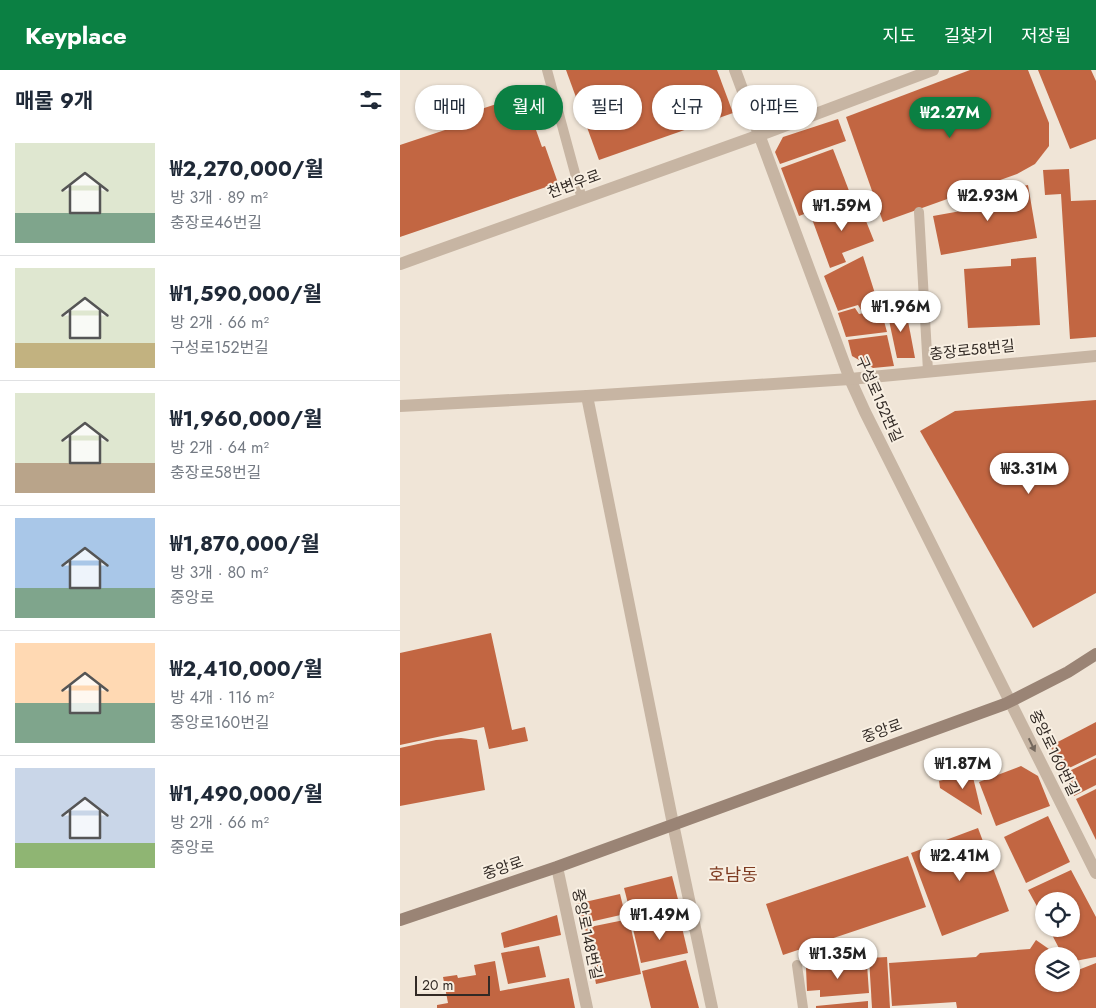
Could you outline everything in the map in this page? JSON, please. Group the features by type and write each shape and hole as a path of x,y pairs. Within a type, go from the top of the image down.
{"main road":[{"name":"중앙로","path":"400,920 557,867 1010,702 1068,672 1096,654"}],"street":[{"name":"구성로152번길","path":"735,70 850,379 869,421 1010,702"},
{"name":"천변우로","path":"400,264 760,135 933,70"},
{"name":"충장로58번길","path":"850,379 1096,356"},
{"path":"400,406 850,379"},
{"path":"587,396 712,1008"},
{"name":"중앙로160번길","path":"1010,702 1096,873"},
{"name":"중앙로148번길","path":"557,867 586,1008"}],"lane":[{"path":"547,70 582,199"},
{"path":"919,212 928,371"},
{"path":"798,965 802,1008"}],"building":[{"path":"566,70 717,70 732,113 722,117 722,85 652,85 652,130 685,130 599,160 588,130 642,130 642,85 573,85 573,89"},
{"path":"970,70 1028,70 1049,123 1049,146 1035,164 1017,174 883,222 846,117"},
{"path":"1038,70 1091,70 1096,81 1096,139 1070,149"},
{"path":"494,105 494,130 536,130 542,147 545,146 558,183 400,237 400,145 445,130 484,130 484,108"},
{"path":"838,119 846,141 780,164 775,152 783,137 804,130 817,130 817,126"},
{"path":"833,149 851,196 799,216 781,168"},
{"path":"1069,169 1071,201 1096,200 1096,337 1070,339 1061,194 1045,195 1043,170"},
{"path":"1028,185 1037,238 941,255 933,216 983,207 980,194"},
{"path":"858,201 874,241 842,253 846,262 830,268 812,219"},
{"path":"863,256 879,306 861,310 858,305 838,311 824,276"},
{"path":"1036,257 1040,325 968,328 964,269 1011,266 1011,259"},
{"path":"905,305 915,358 897,358 887,311"},
{"path":"855,308 859,314 881,310 887,332 846,337 838,313"},
{"path":"887,335 894,366 873,368 852,356 848,340"},
{"path":"1096,400 1096,593 1033,628 920,431 955,411"},
{"path":"491,633 512,730 525,727 528,741 489,749 484,727 400,745 400,653"},
{"path":"1096,722 1096,755 1063,771 1050,746"},
{"path":"461,738 477,740 485,790 400,806 400,748 436,740"},
{"path":"1096,758 1096,785 1074,796 1063,774"},
{"path":"1021,766 1038,776 1050,806 996,826 979,782"},
{"path":"972,773 982,815 940,788 939,781"},
{"path":"1096,789 1096,840 1076,799"},
{"path":"1048,816 1070,862 1026,883 1004,837"},
{"path":"978,828 1009,911 942,936 911,853"},
{"path":"908,856 926,907 783,955 766,904"},
{"path":"1071,870 1096,917 1096,957 1080,960 1080,947 1058,947 1053,937 1080,937 1080,892 1035,892 1035,903 1028,890"},
{"path":"672,876 681,911 633,923 624,888"},
{"path":"620,894 625,914 581,924 576,904"},
{"path":"557,915 561,935 504,948 501,933"},
{"path":"629,919 641,974 596,984 585,928"},
{"path":"680,919 688,953 641,963 633,929"},
{"path":"1036,940 1046,947 1035,947 1035,992 1080,992 1080,969 1096,963 1096,1008 957,1008 956,1002 892,1006 889,963 976,957 980,953 1030,949"},
{"path":"539,946 546,977 508,984 501,953"},
{"path":"887,957 890,1008 872,1008 869,958"},
{"path":"686,960 699,1008 651,1008 642,971"},
{"path":"495,961 500,991 569,978 575,1008 437,1008 437,1005 448,1003 443,977 457,975 458,978 476,975 474,965"},
{"path":"867,964 869,993 820,997 820,990 807,991 806,968"},
{"path":"868,1001 868,1008 816,1008 816,1006"}],"district":[{"name":"호남동","path":"733,875"}]}
